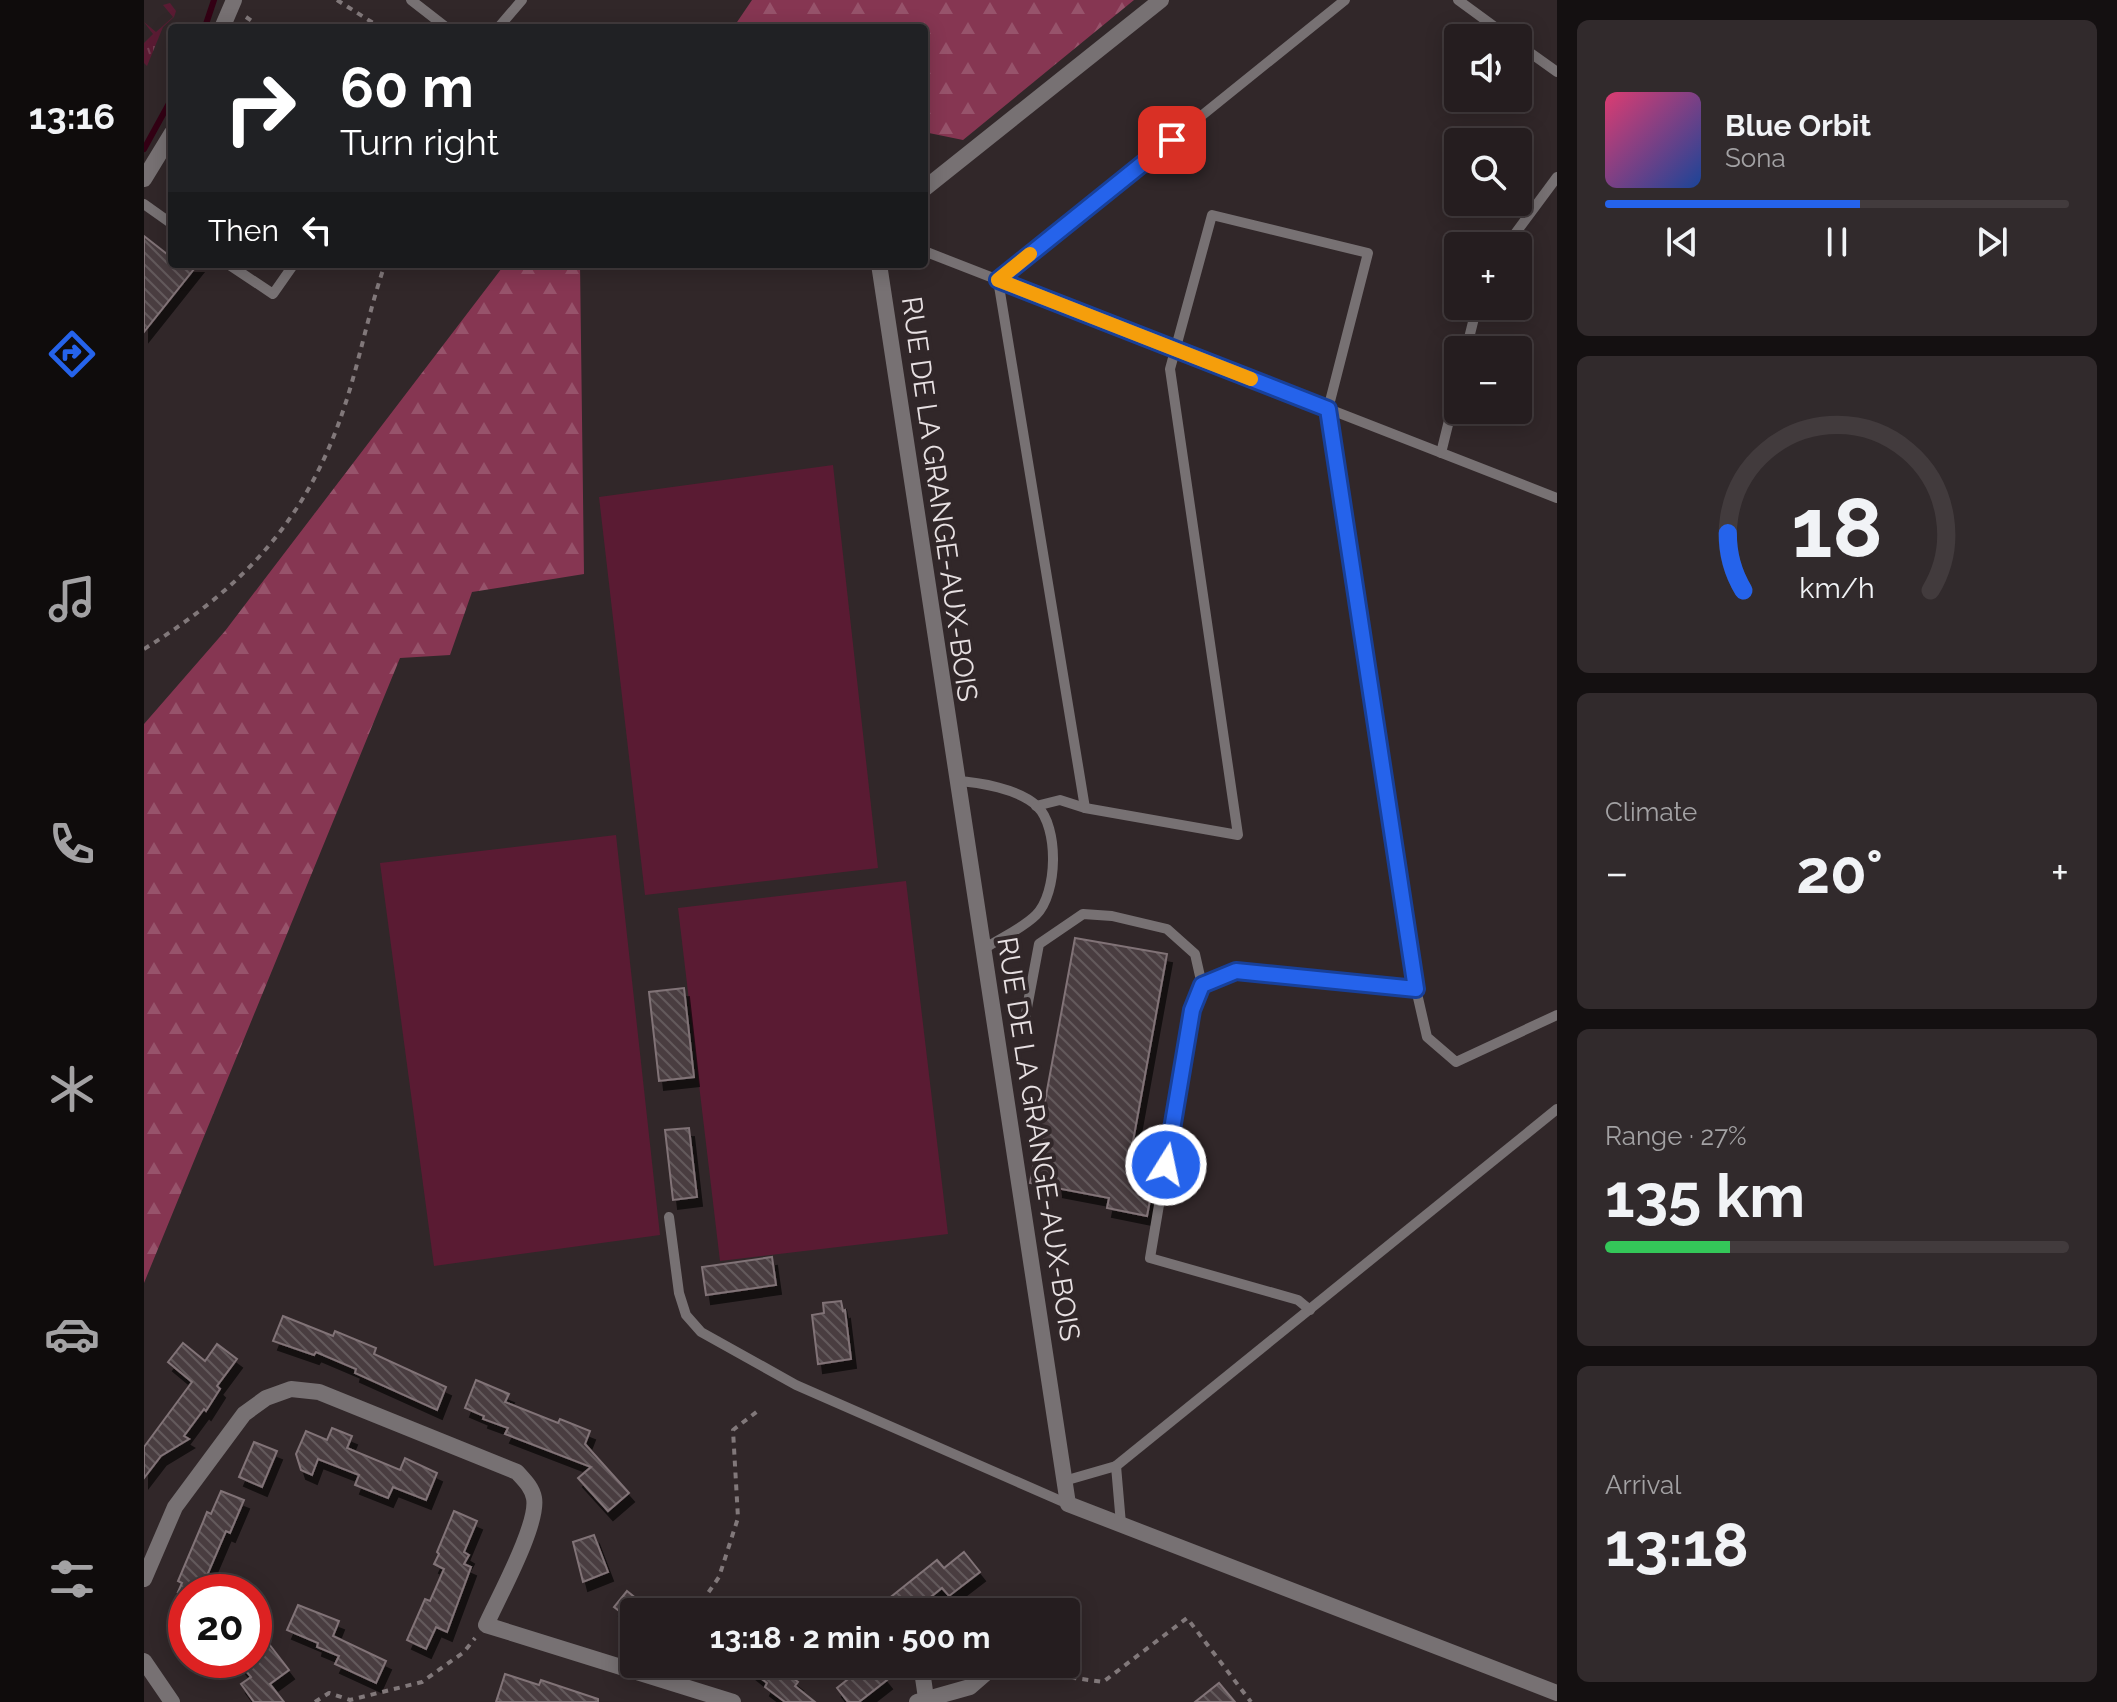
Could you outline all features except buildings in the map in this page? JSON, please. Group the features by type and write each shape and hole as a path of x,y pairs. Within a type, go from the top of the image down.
{"street":[{"path":"928,186 1161,0"},
{"path":"144,179 168,140"},
{"name":"RUE DE LA GRANGE-AUX-BOIS","path":"880,268 1068,1504"},
{"path":"144,1579 175,1507 244,1414 266,1398 291,1389 319,1392 517,1472 529,1484 534,1498 534,1518 486,1625 733,1702"},
{"path":"1068,1504 1557,1693"},
{"path":"144,1661 172,1702"},
{"path":"921,1678 922,1700 970,1687 979,1678"}],"lane":[{"path":"411,0 442,24"},
{"path":"501,24 522,0"},
{"path":"998,280 1345,0"},
{"path":"1458,0 1491,24"},
{"path":"1532,54 1557,72"},
{"path":"1516,232 1557,177"},
{"path":"144,204 168,221"},
{"path":"1036,806 1060,800 1085,808 1238,835 1170,369 1212,215 1368,253 1328,409 1416,989 1427,1037 1456,1062 1557,1015"},
{"path":"928,253 1557,498"},
{"path":"234,268 273,294 291,268"},
{"path":"998,280 1085,808"},
{"path":"1441,453 1448,424"},
{"path":"956,781 981,782 1020,797 1036,806 1047,821 1054,873 1050,893 1036,915 984,949"},
{"path":"1023,1029 1039,944 1083,914 1112,916 1167,929 1195,954 1202,985 1192,1010 1150,1258 1298,1300 1310,1310"},
{"path":"1202,985 1236,971 1416,989"},
{"path":"1064,1481 1116,1466 1557,1109"},
{"path":"669,1217 679,1293 686,1315 701,1332 796,1385 1068,1504"},
{"path":"1116,1466 1121,1524"}],"path":[{"path":"337,0 375,24"},
{"path":"246,17 256,24"},
{"path":"144,649 227,591 260,558 288,523 320,468 344,408 384,268"},
{"path":"705,1598 719,1577 738,1518 733,1430 759,1410"},
{"path":"1077,1678 1103,1682 1187,1618 1251,1702"},
{"path":"315,1702 329,1693 350,1700 422,1682 464,1652 486,1625"}],"green space":[{"path":"752,0 1134,0 963,140 928,133 928,24 736,24"},
{"path":"170,3 176,11 174,17 163,27 147,66 144,63 144,43 153,34 144,22 156,32 173,17 163,5"},
{"path":"502,268 580,268 584,574 472,592 450,655 400,658 144,1283 144,724 225,631"},
{"path":"833,465 878,868 645,895 599,497"},
{"path":"616,835 660,1235 434,1266 380,863"},
{"path":"906,881 948,1234 720,1261 678,908"}],"waterway":[{"path":"206,24 214,0"},
{"path":"144,149 168,105"}],"slow traffic":[{"path":"1030,254 998,280 1251,379"}],"route":[{"path":"1166,1165 1192,1010 1202,985 1236,971 1416,989 1328,409 998,280 1172,140"}]}
